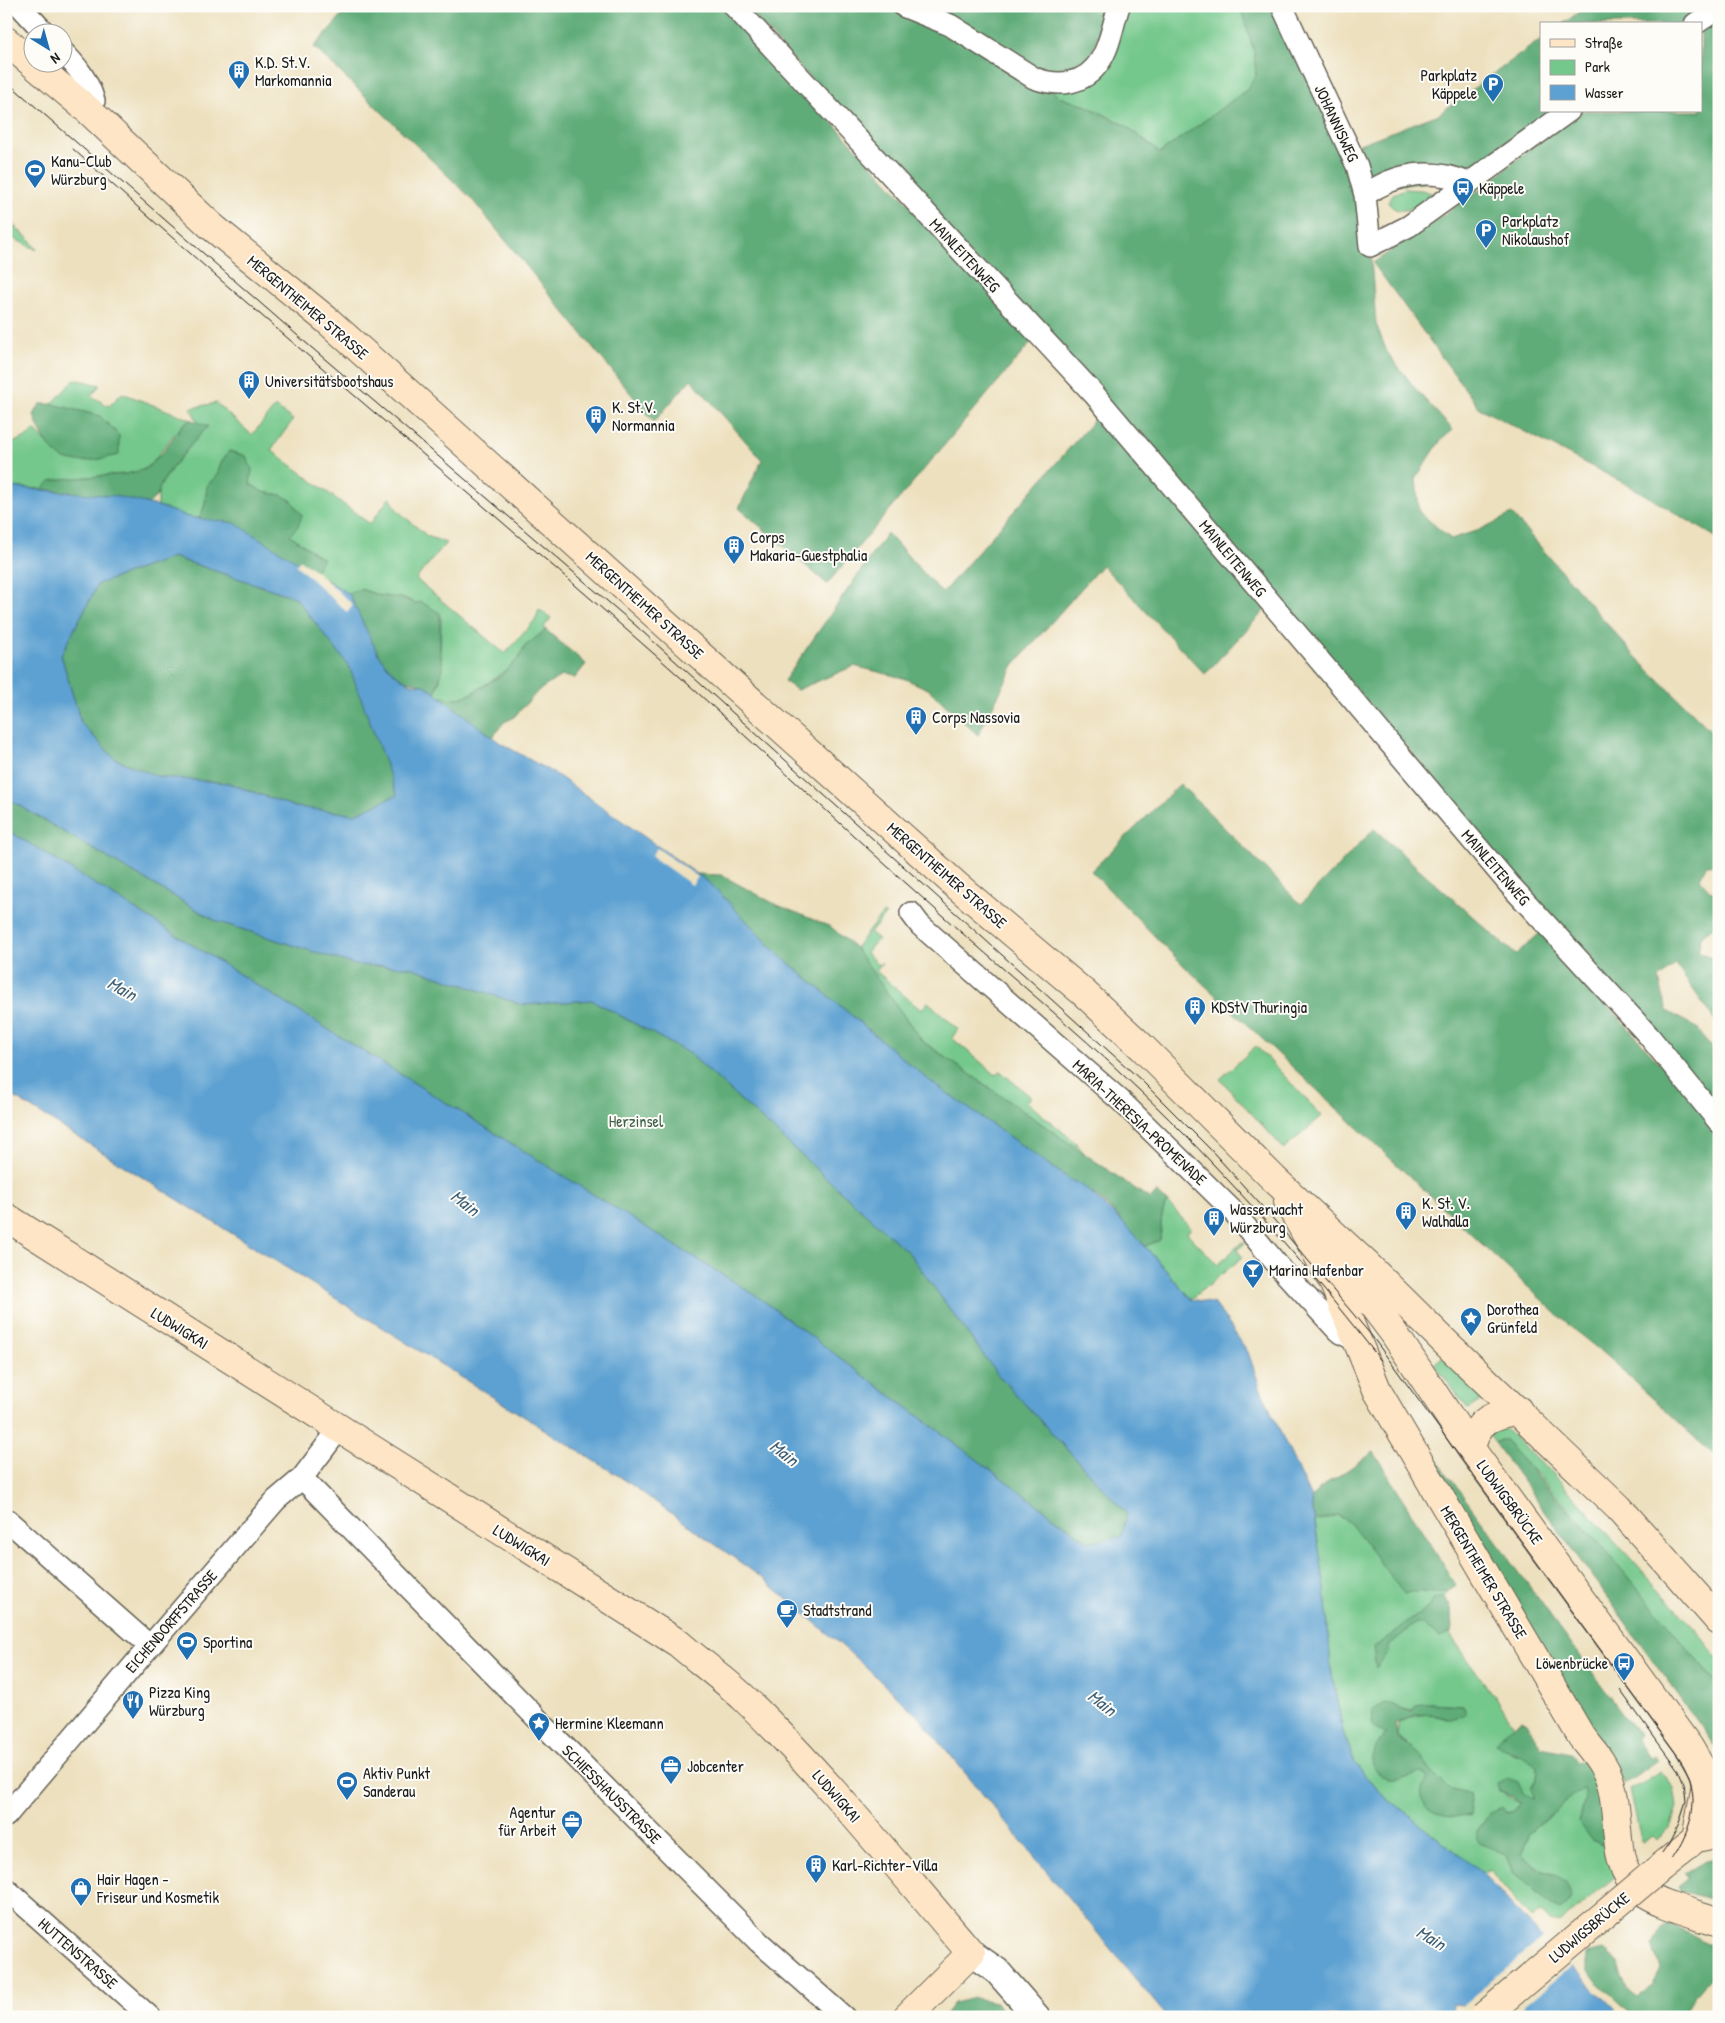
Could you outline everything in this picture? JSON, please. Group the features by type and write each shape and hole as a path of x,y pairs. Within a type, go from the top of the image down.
{"main road":[{"name":"MERGENTHEIMER STRASSE","path":"6,41 88,110 210,225 328,321 956,885 1084,993 1143,1048 1274,1179 1366,1264 1619,1508 1719,1620"},
{"name":"MERGENTHEIMER STRASSE","path":"1274,1179 1334,1284 1378,1392 1581,1736 1603,1765 1610,1780 1614,1798 1621,1858 1627,1875 1634,1885 1650,1897 1719,1922"},
{"name":"LUDWIGSBRÜCKE","path":"1274,1179 1338,1258 1393,1332 1471,1449 1689,1747 1703,1771 1706,1784 1708,1837 1661,1867 1482,2017"},
{"name":"LUDWIGKAI","path":"6,1217 678,1643 744,1698 803,1758 897,1864 971,1953"},
{"path":"1358,1342 1371,1336 1393,1332 1420,1335 1446,1343"},
{"path":"1471,1449 1474,1436 1486,1420 1493,1416 1518,1410"},
{"path":"907,2017 971,1953"}],"street":[{"path":"20,6 35,22"},
{"name":"MAINLEITENWEG","path":"734,6 1094,394 1503,877 1648,1035 1719,1122"},
{"path":"903,6 950,25 1034,78 1047,83 1060,84 1081,78 1100,61 1119,6"},
{"name":"JOHANNISWEG","path":"1282,6 1357,166 1365,195 1370,246 1409,226 1468,183"},
{"path":"1698,22 1719,8"},
{"path":"72,61 90,88 94,101 88,110"},
{"path":"1365,195 1387,182 1422,174 1452,177 1468,183 1568,112"},
{"name":"MARIA-THERESIA-PROMENADE","path":"912,912 920,925 1121,1101 1232,1210 1281,1269 1338,1331 1358,1342"},
{"name":"EICHENDORFFSTRASSE","path":"6,1816 276,1500 302,1478 339,1429"},
{"name":"SCHIESSHAUSSTRASSE","path":"302,1478 561,1744 759,1942 844,2017"},
{"path":"6,1519 150,1646"},
{"name":"HUTTENSTRASSE","path":"6,1889 150,2017"},
{"path":"971,1953 997,1971 1037,2017"}],"green space":[{"path":"350,6 724,6 1034,339 827,584 739,508 762,460 691,379 654,422 470,197 314,47"},
{"path":"745,6 903,6 1047,83 1058,97 1087,106 1125,125 1160,153 1248,89 1256,75 1254,51 1240,6 1282,6 1349,148 1439,114 1540,40 1540,112 1567,112 1459,179 1376,188 1370,246 1376,324 1387,352 1418,392 1453,430 1441,440 1416,478 1419,512 1451,539 1479,530 1512,514 1634,655 1719,739 1719,864 1706,865 1700,879 1710,891 1719,896 1719,923 1702,935 1698,951 1719,962 1719,1026 1675,964 1659,979 1667,1011 1697,1028 1717,1057 1718,1088 1710,1098 1514,880 1451,797 1260,579"},
{"path":"932,6 1106,6 1092,54 1084,64 1068,75 1039,72"},
{"path":"1119,6 1240,6 1254,51 1256,75 1248,89 1160,153 1125,125 1087,106 1058,97 1047,83 1081,78"},
{"path":"1594,6 1719,6 1719,539 1637,490 1479,408 1373,263 1481,189 1558,126 1579,112 1702,112 1702,22 1566,22 1583,9"},
{"path":"1405,189 1422,190 1434,194 1418,206 1404,210 1392,207 1388,202 1393,194"},
{"path":"6,219 30,240 37,250 6,235"},
{"path":"79,380 100,385 91,396 109,406 122,393 192,420 177,431 153,462 137,473 50,481 42,489 6,487 6,446 28,436 35,430 56,453 100,416 52,404 73,381"},
{"path":"216,403 252,435 275,407 293,420 271,450 370,524 390,497 397,510 427,536 446,543 416,579 505,654 536,619 539,609 551,618 544,627 546,630 525,646 519,658 510,668 471,694 459,698 440,697 435,693 440,680 441,618 407,599 382,596 360,589 349,594 314,572 323,559 290,535 281,495 263,492 250,484 251,469 246,456 229,451 222,461 217,475 208,485 205,504 200,518 188,517 158,506 158,489 174,465 189,448 200,428 191,408"},
{"path":"40,404 52,404 100,416 119,435 119,455 81,461 62,458 46,442 39,428 34,415"},
{"path":"1101,412 1265,610 1205,674 1102,565 1014,665 978,735 928,689 903,678 854,666 797,690 784,681 887,533 942,593"},
{"path":"192,420 208,426 164,479 158,495 148,504 132,500 42,489 50,481 126,474 146,469 163,452 183,424"},
{"path":"229,451 246,456 252,469 250,484 263,492 281,495 291,500 302,515 298,526 290,535 323,559 314,572 200,518 205,504 207,486 217,475 222,461"},
{"path":"173,557 295,597 349,666 398,795 355,814 295,807 228,783 159,777 115,759 81,723 61,655 98,584"},
{"path":"360,589 382,596 401,598 415,603 421,602 440,613 440,649 443,668 435,693 427,687 400,677 383,661 370,640 349,594"},
{"path":"546,630 586,664 575,678 561,676 538,691 513,718 504,722 493,737 440,697 459,698 471,694 500,676 519,658 525,646"},
{"path":"1180,784 1301,904 1374,829 1516,955 1542,931 1697,1105 1719,1134 1719,1459 1630,1377 1574,1330 1181,963 1091,871"},
{"name":"Herzinsel","path":"6,798 216,921 356,965 410,967 523,1005 592,1000 690,1054 909,1253 998,1375 1127,1514 1121,1537 1088,1542 758,1297 6,829"},
{"path":"697,874 721,875 775,904 831,927 855,948 922,1041 1150,1199 1157,1192 1167,1202 1162,1217 1160,1240 1145,1246 1110,1209 1090,1192 930,1081 778,954 711,884"},
{"path":"882,914 886,914 870,933 878,939 866,953 879,965 882,962 876,971 921,1010 928,1002 958,1029 952,1038 996,1075 1000,1071 1031,1097 1027,1102 1076,1143 1085,1154 922,1041 855,948"},
{"path":"1256,1046 1322,1116 1284,1149 1220,1079"},
{"path":"1167,1202 1191,1228 1187,1233 1218,1265 1242,1242 1245,1243 1237,1250 1243,1257 1191,1299 1145,1246 1160,1240 1162,1217"},
{"path":"1442,1357 1485,1398 1468,1409 1434,1364"},
{"path":"1390,1396 1639,1736 1636,1739 1650,1758 1654,1756 1657,1761 1624,1785"},
{"path":"1504,1428 1560,1481 1694,1628 1719,1662 1719,1686 1585,1527 1538,1475 1500,1440 1495,1443 1489,1435 1496,1430"},
{"path":"1504,1440 1612,1558 1719,1686 1719,1751 1495,1443"},
{"path":"1374,1452 1456,1586 1450,1590 1438,1593 1411,1592 1404,1594 1350,1523 1338,1515 1315,1521 1311,1498 1319,1489"},
{"path":"1338,1515 1350,1523 1414,1590 1436,1593 1449,1592 1444,1597 1434,1599 1430,1606 1514,1725 1508,1728 1511,1753 1529,1758 1537,1767 1536,1779 1532,1787 1533,1801 1523,1793 1499,1791 1521,1804 1512,1811 1491,1812 1477,1831 1480,1843 1505,1854 1514,1874 1533,1887 1540,1895 1554,1874 1545,1872 1522,1856 1527,1835 1584,1787 1585,1800 1579,1822 1602,1845 1606,1833 1617,1875 1560,1923 1550,1921 1541,1913 1531,1919 1490,1870 1484,1874 1376,1789 1355,1763 1343,1732 1331,1669 1325,1588 1315,1521","holes":["1430,1703 1463,1705 1451,1719 1436,1715 1424,1715 1412,1717 1398,1723 1397,1737 1424,1760 1429,1769 1447,1788 1469,1794 1471,1815 1457,1817 1441,1814 1424,1803 1428,1780 1422,1773 1414,1773 1395,1780 1379,1742 1387,1733 1391,1704 1401,1709 1415,1709"]},
{"path":"1444,1597 1451,1608 1452,1631 1450,1634 1439,1638 1423,1624 1416,1623 1388,1646 1388,1653 1376,1668 1373,1648 1430,1606 1434,1599"},
{"path":"1385,1703 1412,1711 1416,1705 1430,1703 1463,1705 1466,1714 1451,1719 1434,1714 1415,1715 1395,1724 1397,1737 1420,1754 1429,1769 1447,1787 1469,1794 1471,1815 1459,1817 1444,1816 1430,1809 1421,1799 1422,1786 1428,1780 1422,1773 1395,1780 1385,1777 1375,1769 1372,1759 1375,1748 1387,1734 1372,1726 1373,1710"},
{"path":"1522,1720 1527,1723 1541,1747 1570,1753 1575,1762 1594,1759 1606,1833 1603,1845 1592,1840 1579,1822 1585,1800 1583,1788 1531,1830 1527,1835 1522,1856 1540,1869 1564,1880 1571,1899 1560,1910 1552,1906 1533,1887 1514,1874 1505,1854 1480,1843 1477,1837 1477,1831 1491,1812 1502,1807 1507,1812 1512,1811 1521,1804 1513,1797 1499,1791 1497,1783 1507,1778 1518,1782 1523,1793 1533,1800 1532,1787 1536,1779 1537,1767 1523,1757 1495,1744 1508,1728"},
{"path":"1661,1772 1674,1788 1677,1807 1670,1827 1656,1841 1652,1837 1643,1843 1630,1790"},
{"path":"1719,1859 1719,1901 1680,1891 1677,1886 1688,1877 1685,1873 1702,1863"},
{"path":"1670,1923 1707,1944 1719,1945 1719,1970 1687,2006 1684,2017 1635,2017 1586,1971 1586,1954 1604,1950 1618,1962 1624,1982 1639,1997 1653,1983 1661,1970 1653,1944 1661,1928"},
{"path":"974,1998 996,2002 1006,2017 943,2017 954,2003"}],"water":[{"name":"Main","path":"8,487 115,496 158,506 188,517 235,523 349,594 377,652 387,666 399,677 412,684 425,685 499,742 560,777 711,884 778,954 930,1081 1069,1179 1083,1186 1129,1228 1191,1299 1215,1304 1248,1352 1261,1390 1311,1498 1325,1588 1331,1669 1343,1732 1355,1763 1376,1789 1484,1874 1527,1922 1622,2017 1473,2017 1463,2005 1453,2004 1452,2014 1455,2017 1167,2017 918,1716 848,1651 765,1580 622,1478 6,1092 6,829 758,1297 1088,1542 1121,1537 1127,1514 998,1375 909,1253 690,1054 592,1000 523,1005 410,967 356,965 216,921 6,798","holes":["173,557 295,597 349,666 397,795 355,814 295,807 228,783 159,777 115,759 81,723 61,655 98,584"]}],"pier":[{"path":"300,560 315,570 353,605 347,612 296,565"},
{"path":"657,848 698,877 692,885 651,856"},
{"path":"1544,1937 1573,1965 1511,2017 1469,2017 1460,2007"}],"tram line":[{"path":"6,81 305,342 634,624 1141,1080 1210,1149 1269,1214 1371,1335 1678,1756 1687,1771 1691,1786 1693,1800 1688,1829 1682,1843 1664,1870 1490,2017"},
{"path":"73,149 280,332 668,666 897,875 1112,1065 1170,1119 1265,1220 1382,1362"},
{"path":"1475,2017 1642,1875 1656,1861 1669,1843 1679,1823 1686,1801 1684,1784 1678,1770 1620,1690"}],"place":[{"name":"K.D. St.V. Markomannia","path":"239,90"},
{"name":"Parkplatz Käppele","path":"1493,103"},
{"name":"Kanu-Club Würzburg","path":"35,189"},
{"name":"Käppele","path":"1463,207"},
{"name":"Parkplatz Nikolaushof","path":"1486,249"},
{"name":"Universitätsbootshaus","path":"249,400"},
{"name":"K. St.V. Normannia","path":"596,435"},
{"name":"Corps Makaria-Guestphalia","path":"734,565"},
{"name":"Corps Nassovia","path":"916,736"},
{"name":"KDStV Thuringia","path":"1195,1026"},
{"name":"K. St. V. Walhalla","path":"1406,1231"},
{"name":"Wasserwacht Würzburg","path":"1214,1237"},
{"name":"Marina Hafenbar","path":"1253,1289"},
{"name":"Dorothea Grünfeld","path":"1471,1337"},
{"name":"Stadtstrand","path":"787,1629"},
{"name":"Sportina","path":"187,1661"},
{"name":"Löwenbrücke","path":"1624,1682"},
{"name":"Pizza King Würzburg","path":"133,1720"},
{"name":"Hermine Kleemann","path":"539,1742"},
{"name":"Jobcenter","path":"671,1785"},
{"name":"Aktiv Punkt Sanderau","path":"347,1801"},
{"name":"Agentur für Arbeit","path":"572,1840"},
{"name":"Karl-Richter-Villa","path":"816,1884"},
{"name":"Hair Hagen - Friseur und Kosmetik","path":"81,1907"}]}
